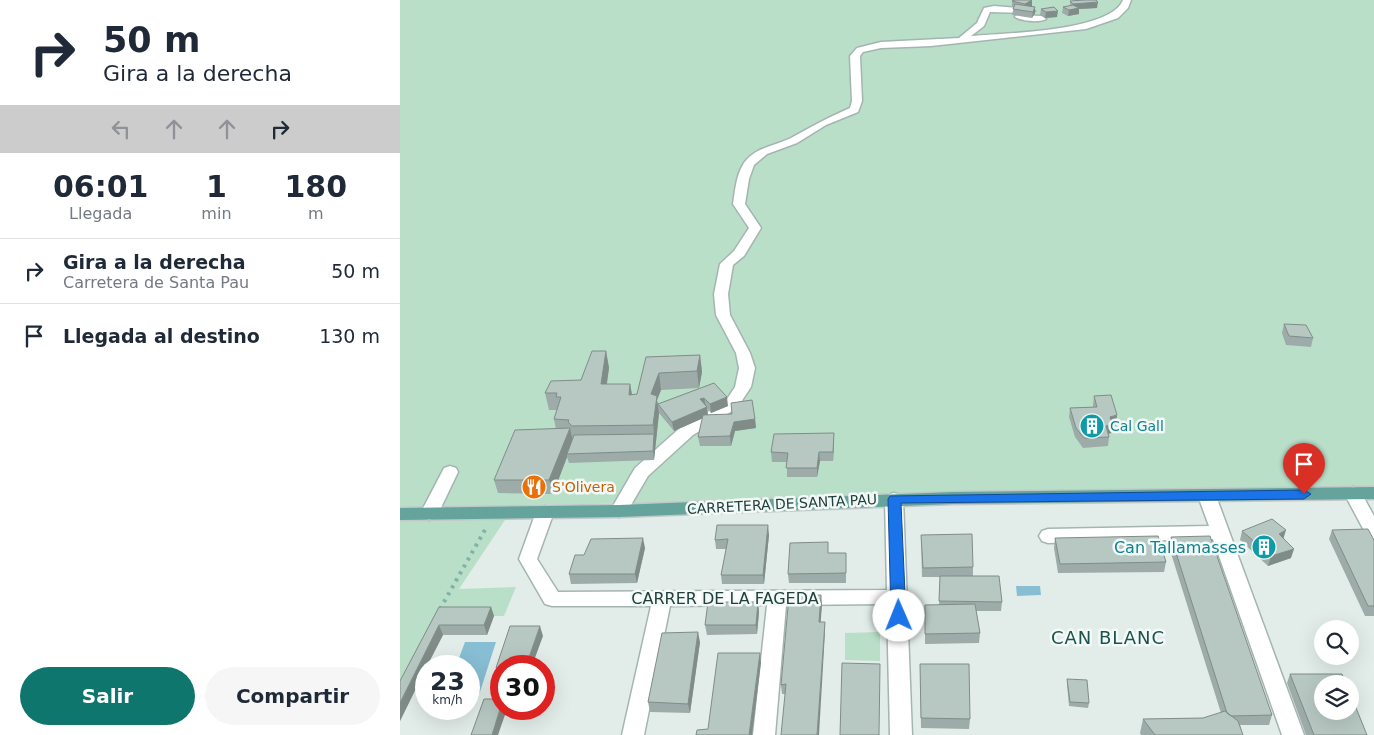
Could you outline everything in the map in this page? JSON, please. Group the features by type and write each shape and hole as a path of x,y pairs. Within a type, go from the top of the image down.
{"main road":[{"name":"CARRETERA DE SANTA PAU","path":"400,514 619,511 894,499 1374,493"}],"street":[{"path":"619,511 641,472 687,431 731,405 743,387 747,368 723,315 721,294 726,264 739,253 755,228 739,204 743,179 749,164 762,152 793,141 822,123 854,110 857,101 855,56 860,50 899,43 959,41 966,38 1079,28 1101,23 1117,14 1126,5 1127,0"},
{"path":"959,41 981,24 987,10 994,8 1030,12"},
{"path":"985,17 1042,19"},
{"path":"429,514 450,472"},
{"path":"1353,493 1374,533"},
{"path":"1207,496 1294,735"},
{"path":"894,499 902,735"},
{"name":"CARRER DE LA FAGEDA","path":"545,512 528,559 552,599 898,597"},
{"path":"1048,536 1220,532"},
{"path":"764,735 777,598"},
{"path":"633,735 662,599"}],"path":[{"path":"437,615 494,514"}],"green space":[{"path":"400,0 1374,0 1374,493 515,505 459,589 516,587 504,616 443,616 423,655 415,655 415,669 400,698"},
{"path":"880,632 880,661 845,660 845,633"}],"water":[{"path":"1016,586 1040,586 1041,595 1017,596"},
{"path":"465,642 496,642 492,655 490,655 480,692 480,655 460,655"}],"building":[{"path":"1032,0 1025,4 1012,1"},
{"path":"1096,0 1098,2 1073,4 1070,1"},
{"path":"1015,4 1035,7 1033,12 1013,9"},
{"path":"1073,5 1079,8 1069,10 1063,7"},
{"path":"1054,7 1058,11 1046,12 1041,9"},
{"path":"1284,324 1306,325 1313,338 1289,336"},
{"path":"592,351 606,351 601,384 630,384 629,395 637,394 646,357 700,355 697,371 659,373 651,394 657,396 653,425 572,426 568,422 569,420 554,419 561,397 556,397 557,393 545,393 551,381 581,380"},
{"path":"714,383 727,397 710,404 704,398 700,399 707,407 672,422 658,404"},
{"name":"Cal Gall","path":"1111,395 1117,415 1110,417 1112,424 1106,426 1109,437 1084,438 1076,428 1070,408 1097,407 1094,396"},
{"path":"752,400 755,419 734,422 730,436 698,437 703,415 732,414 731,403"},
{"path":"570,428 549,480 494,480 515,430"},
{"path":"834,433 833,452 819,452 817,468 786,468 788,453 771,452 774,434"},
{"path":"654,434 653,451 567,454 574,435"},
{"path":"1272,519 1286,530 1279,534 1294,549 1271,556 1242,531"},
{"path":"717,525 768,525 763,575 721,575 728,539 715,540"},
{"path":"1368,529 1374,540 1374,606 1368,606 1332,530"},
{"path":"972,534 973,567 923,568 921,535"},
{"path":"1158,536 1166,562 1060,564 1055,538"},
{"path":"1210,536 1272,715 1231,716 1227,713 1171,537"},
{"path":"643,538 635,574 569,574 575,555 584,555 591,539"},
{"path":"828,542 828,553 846,553 846,573 788,574 790,543"},
{"path":"940,576 999,576 1002,602 939,601"},
{"path":"821,595 819,622 825,622 817,735 781,735 786,684 781,685 789,596"},
{"path":"708,602 758,602 756,625 705,625"},
{"path":"975,604 980,633 925,634 925,605"},
{"path":"439,607 491,607 484,625 439,625 424,655 415,655 415,673 400,703 400,681"},
{"path":"510,626 540,626 530,655 500,655"},
{"path":"698,632 688,704 648,702 662,633"},
{"path":"718,653 760,653 749,735 696,735 697,730 708,729"},
{"path":"842,663 880,664 879,735 840,735"},
{"path":"920,664 969,664 970,719 921,718"},
{"path":"1290,674 1342,674 1314,675 1314,720 1359,720 1359,715 1367,735 1314,735"},
{"path":"1067,679 1087,680 1089,703 1070,702"},
{"path":"484,699 490,699 490,720 497,720 492,735 471,735 476,720 480,720 480,710"},
{"path":"1225,711 1238,721 1243,735 1155,735 1143,719 1203,718"}],"place":[{"name":"Cal Gall","path":"1092,426"},
{"name":"S'Olivera","path":"534,487"},
{"name":"Can Tallamasses","path":"1264,547"}],"district":[{"name":"CAN BLANC","path":"1108,637"}],"route":[{"path":"899,616 894,499 1304,494"}]}
